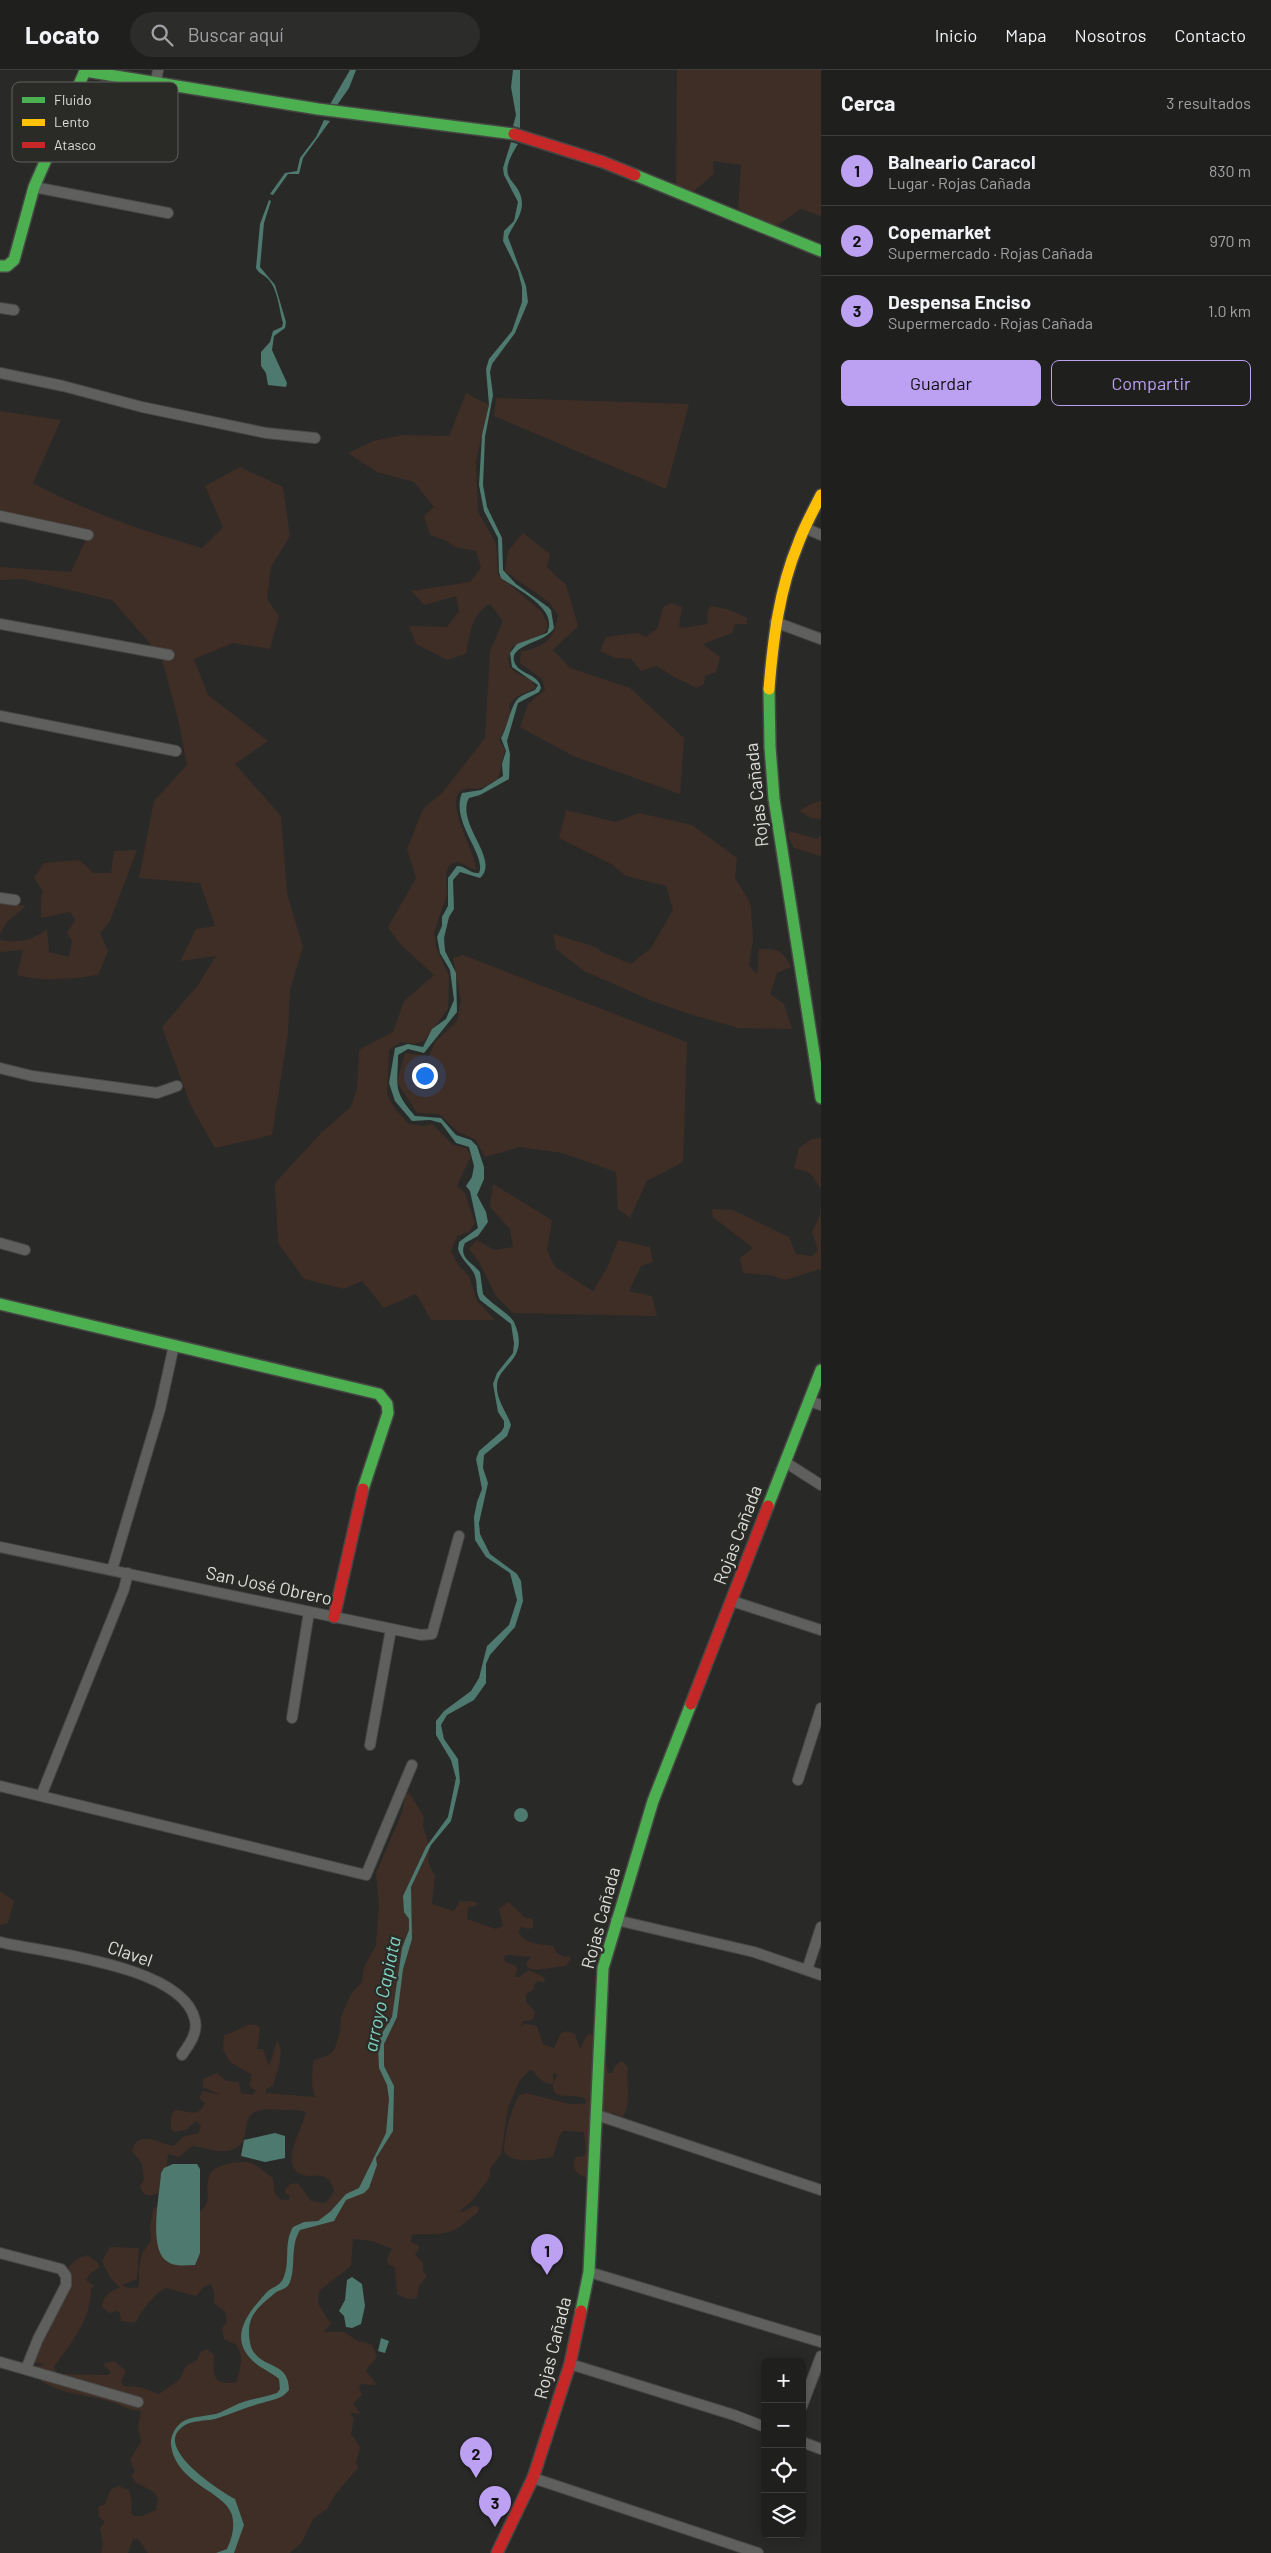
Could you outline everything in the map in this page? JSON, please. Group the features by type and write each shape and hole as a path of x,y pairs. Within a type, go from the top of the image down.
{"main road":[{"path":"77,82 82,70 157,75 318,110 441,126 504,131 603,162 821,251"},
{"path":"0,266 7,266 14,260 34,187 44,162"},
{"name":"Rojas Cañada","path":"821,495 787,573 775,622 768,675 769,760 777,832 816,1043 821,1098"},
{"path":"0,1304 379,1394 387,1404 388,1414 361,1496 334,1617"},
{"name":"Rojas Cañada","path":"497,2553 532,2478 570,2364 590,2272 603,1976 616,1920 653,1801 821,1370"}],"street":[{"path":"34,187 168,212"},
{"path":"0,308 14,310"},
{"path":"0,373 63,386 152,409 266,433 315,438"},
{"path":"0,516 88,535"},
{"path":"805,528 821,535"},
{"path":"775,622 821,639"},
{"path":"0,624 169,655"},
{"path":"0,716 176,751"},
{"path":"0,898 15,900"},
{"path":"0,1068 32,1076 157,1093 177,1086"},
{"path":"0,1243 25,1250"},
{"path":"112,1570 160,1408 174,1345"},
{"path":"809,1401 821,1405"},
{"path":"785,1462 821,1485"},
{"name":"San José Obrero","path":"0,1547 421,1636 432,1634 459,1536"},
{"path":"41,1796 124,1589 128,1573"},
{"path":"732,1601 821,1630"},
{"path":"292,1718 309,1612"},
{"path":"370,1745 392,1629"},
{"path":"798,1780 821,1708"},
{"path":"0,1786 366,1875 412,1765"},
{"path":"616,1920 754,1952 821,1975"},
{"path":"807,1970 821,1927"},
{"name":"Clavel","path":"0,1942 36,1951 90,1958 159,1981 176,1993 190,2009 195,2020 195,2034 182,2056"},
{"path":"597,2115 821,2190"},
{"path":"0,2254 61,2269 66,2276 66,2285 38,2339 26,2369"},
{"path":"590,2272 821,2342"},
{"path":"803,2403 821,2356"},
{"path":"0,2362 138,2402"},
{"path":"570,2364 734,2415 761,2425"},
{"path":"806,2443 821,2448"},
{"path":"532,2478 758,2553"}],"shaded area":[{"path":"350,70 356,70 349,88 335,108 329,106"},
{"path":"513,70 520,70 520,128 513,126 516,115 511,87"},
{"path":"677,70 821,70 821,216 801,209 776,226 738,209 741,165 713,161 714,174 693,192 676,188"},
{"path":"324,120 330,121 303,158 299,174 288,174 273,195 270,194 285,173 297,171 300,158 316,137"},
{"path":"511,142 518,144 511,157 508,174 518,189 522,205 520,214 508,237 526,286 528,302 515,333 492,364 490,372 493,395 485,437 483,485 487,507 502,538 503,570 516,584 551,610 554,628 550,633 523,647 514,655 516,666 536,679 541,688 539,692 518,703 507,741 510,754 509,779 480,795 469,798 466,808 472,830 482,851 485,870 480,878 460,872 453,880 454,909 449,917 444,938 445,951 456,973 457,1012 424,1053 408,1049 398,1055 397,1081 403,1100 415,1116 441,1118 456,1135 471,1140 477,1146 484,1167 484,1179 477,1195 486,1212 488,1222 478,1236 465,1243 463,1252 480,1272 483,1294 514,1322 519,1345 512,1360 502,1372 497,1385 500,1401 511,1425 507,1436 484,1455 483,1468 488,1483 479,1523 480,1534 490,1554 517,1574 521,1581 523,1601 515,1627 490,1655 486,1664 486,1683 474,1700 447,1715 441,1725 444,1739 458,1759 460,1782 451,1821 431,1845 411,1887 412,1939 403,1969 397,2017 384,2044 384,2066 394,2086 393,2131 376,2158 377,2165 369,2188 364,2193 346,2200 334,2221 300,2230 295,2243 292,2276 289,2285 265,2301 251,2320 249,2334 253,2351 258,2357 281,2370 288,2381 289,2390 277,2399 218,2418 189,2423 181,2428 175,2437 176,2447 183,2458 204,2479 235,2499 244,2525 234,2553 216,2553 227,2549 229,2545 233,2528 232,2515 228,2507 220,2499 182,2469 175,2458 171,2445 173,2432 186,2420 219,2413 240,2403 277,2393 280,2389 279,2379 254,2362 246,2353 241,2335 243,2326 259,2301 283,2279 287,2266 288,2240 293,2227 304,2222 318,2221 331,2211 346,2194 359,2188 386,2133 389,2099 387,2085 379,2068 378,2046 381,2035 392,2017 402,1948 409,1930 409,1919 404,1912 403,1896 426,1847 448,1817 456,1778 451,1760 436,1735 436,1721 444,1711 471,1691 479,1678 487,1646 509,1625 517,1600 510,1573 486,1557 475,1540 474,1517 482,1489 476,1459 479,1451 501,1432 504,1427 504,1421 498,1412 493,1384 497,1373 513,1353 514,1343 511,1324 480,1300 474,1273 458,1249 459,1242 478,1228 470,1191 466,1186 472,1177 474,1166 469,1147 456,1143 441,1123 430,1120 412,1121 395,1101 389,1083 395,1048 408,1044 423,1047 432,1029 446,1019 454,1000 450,970 440,953 437,937 442,926 442,917 448,906 448,878 457,866 479,873 480,866 461,815 462,793 481,790 503,776 502,764 506,751 501,738 512,709 517,700 535,690 538,685 512,667 510,653 517,644 547,633 549,624 547,616 535,601 501,578 499,572 498,538 484,511 479,485 482,435 489,405 486,369 489,359 512,331 522,302 522,287 518,271 503,241 504,231 514,221 518,202 504,175 503,168"},
{"path":"269,200 271,201 264,223 260,267 275,285 286,322 285,328 274,336 272,350 287,383 286,387 268,385 266,373 261,366 261,352 270,342 273,331 282,327 283,323 274,287 256,268 260,224"},
{"path":"466,393 489,405 476,461 478,512 496,543 498,575 541,611 548,624 545,633 512,647 508,659 510,667 518,674 531,679 536,688 516,697 509,705 509,719 499,740 505,750 498,779 481,788 462,790 457,796 458,816 475,862 476,870 458,862 449,865 446,875 447,895 434,932 436,947 449,976 448,1009 424,1041 414,1044 401,1042 389,1050 387,1095 396,1110 409,1124 423,1126 432,1124 453,1145 466,1148 471,1156 457,1186 465,1193 475,1223 469,1232 457,1236 451,1251 458,1265 469,1276 477,1301 495,1320 431,1320 416,1294 384,1308 362,1281 344,1289 304,1279 278,1243 275,1183 322,1132 351,1107 357,1088 359,1050 393,1032 404,1001 434,975 400,944 388,927 416,878 407,849 423,809 443,792 485,738 490,651 503,621 490,604 484,608 472,626 466,654 447,660 416,644 409,626 447,627 459,611 456,596 424,605 411,591 470,582 481,568 476,551 455,547 445,540 430,535 424,516 434,507 414,482 377,472 348,453 373,441 403,435 449,436"},
{"path":"496,398 689,404 666,489 494,416"},
{"path":"0,411 61,420 33,483 74,503 116,520 202,548 223,527 205,486 240,467 283,487 290,536 271,567 267,599 279,616 270,649 233,643 194,659 208,695 268,741 235,764 281,816 287,893 303,947 290,990 288,1033 272,1135 215,1148 191,1106 162,1027 198,985 216,956 180,961 196,929 215,926 200,883 139,878 154,801 187,765 178,719 161,656 112,600 22,579 0,580 0,567 71,572 86,539 0,521"},
{"path":"523,533 550,554 547,567 566,585 578,626 553,650 570,668 630,688 684,738 680,794 573,756 520,727 528,704 545,690 542,679 520,663 521,652 537,647 547,641 554,631 558,616 550,603 505,571 508,551"},
{"path":"671,603 682,607 679,626 682,628 708,624 707,613 710,606 727,609 747,618 747,624 735,624 732,633 703,644 720,657 716,672 705,676 704,684 697,688 657,666 641,671 631,659 615,658 600,651 606,637 638,633 646,637 657,629 663,607"},
{"path":"821,801 821,819 811,818 799,811 813,803"},
{"path":"566,810 616,822 639,813 692,825 737,858 735,878 749,900 751,908 753,939 749,966 757,974 759,949 779,951 785,957 791,967 777,973 770,994 784,1004 792,1029 738,1028 686,1013 650,1000 584,971 556,949 553,934 596,947 602,952 631,964 651,948 673,910 666,886 626,876 611,864 559,838"},
{"path":"790,831 817,839 821,835 821,856 794,848 788,836"},
{"path":"137,850 110,921 100,933 108,951 98,975 68,979 47,979 17,975 23,950 0,952 0,940 25,940 47,929 49,952 69,957 72,941 67,933 75,920 70,912 41,918 43,891 34,878 44,863 79,860 94,873 111,873 114,851"},
{"path":"0,902 26,906 7,922 0,934"},
{"path":"463,955 687,1042 683,1162 647,1181 630,1218 618,1209 616,1172 562,1153 520,1147 485,1157 475,1139 458,1132 439,1114 417,1113 397,1082 405,1053 429,1056 435,1042 457,1021 461,1001 453,958"},
{"path":"821,1138 821,1189 810,1173 794,1168 799,1148 812,1139"},
{"path":"493,1184 552,1220 547,1250 555,1267 593,1291 608,1266 618,1240 650,1247 653,1262 641,1266 629,1291 652,1296 657,1316 513,1313 496,1296 479,1262 469,1249 477,1240 494,1250 513,1247 510,1229 490,1207"},
{"path":"821,1201 821,1269 785,1280 770,1275 743,1273 740,1258 753,1248 713,1217 712,1209 733,1210 789,1237 796,1254 812,1256 818,1250 812,1232 820,1215"},
{"path":"406,1793 410,1794 424,1817 423,1825 429,1846 428,1862 435,1876 432,1904 454,1911 460,1901 477,1902 476,1906 468,1907 467,1919 496,1929 503,1926 499,1909 509,1902 524,1917 533,1919 533,1927 529,1929 521,1927 519,1931 524,1939 533,1943 553,1946 557,1953 565,1957 569,1956 571,1959 566,1966 536,1970 528,1968 526,1964 531,1957 507,1955 504,1957 505,1962 516,1966 515,1977 519,1977 529,1970 544,1977 545,1980 543,1983 539,1981 535,1983 533,1990 526,1994 526,2001 535,2014 532,2020 523,2021 521,2027 525,2023 537,2026 543,2044 554,2048 561,2033 568,2031 575,2034 580,2049 587,2035 598,2032 608,2073 612,2073 615,2066 622,2061 628,2067 628,2100 625,2113 622,2117 614,2113 602,2114 587,2178 577,2173 574,2168 576,2157 584,2156 586,2152 584,2132 563,2131 552,2157 533,2160 513,2159 504,2151 508,2122 519,2095 526,2093 570,2104 585,2104 586,2100 577,2096 557,2094 553,2085 557,2074 553,2073 553,2084 550,2084 541,2080 533,2070 529,2071 520,2080 508,2108 501,2154 490,2169 490,2177 472,2201 460,2211 463,2212 473,2206 477,2206 479,2209 477,2213 454,2230 434,2234 414,2234 411,2237 411,2242 418,2245 419,2248 415,2255 423,2262 423,2270 427,2276 419,2286 417,2298 408,2299 397,2294 395,2268 388,2264 387,2259 392,2249 372,2241 353,2239 351,2266 319,2291 318,2303 328,2320 332,2322 324,2332 344,2332 358,2341 371,2344 376,2354 376,2359 366,2371 377,2385 361,2384 359,2387 362,2395 353,2404 361,2414 350,2413 354,2419 351,2434 360,2447 356,2462 358,2468 335,2495 327,2509 313,2519 302,2542 290,2553 148,2553 138,2539 133,2539 128,2553 101,2553 103,2543 100,2528 105,2522 99,2517 98,2507 105,2504 111,2489 118,2486 129,2490 132,2501 131,2513 134,2516 142,2516 156,2510 158,2499 154,2492 135,2482 131,2475 135,2472 130,2459 141,2442 138,2427 141,2411 53,2387 35,2376 29,2367 45,2365 35,2362 35,2358 71,2284 72,2277 67,2272 68,2269 75,2261 87,2255 97,2262 100,2267 90,2274 86,2280 94,2286 91,2289 90,2301 84,2322 54,2367 57,2374 108,2375 111,2372 103,2364 114,2361 126,2371 121,2382 124,2386 140,2387 159,2394 179,2380 186,2366 197,2360 200,2352 207,2349 214,2355 214,2372 217,2379 224,2383 236,2383 241,2363 240,2353 235,2344 224,2339 222,2328 227,2323 225,2311 214,2304 214,2292 211,2284 204,2287 196,2296 166,2288 149,2303 137,2321 134,2323 121,2321 120,2313 117,2311 109,2313 102,2307 105,2297 120,2287 111,2279 102,2261 110,2247 139,2248 137,2279 122,2285 129,2288 137,2288 139,2285 142,2253 151,2241 150,2229 153,2209 156,2207 198,2212 206,2204 210,2174 213,2170 230,2163 244,2162 254,2164 273,2178 275,2194 281,2200 289,2200 290,2196 285,2193 285,2190 290,2184 298,2183 311,2201 325,2203 331,2197 334,2190 330,2182 322,2176 302,2174 296,2171 293,2166 293,2151 306,2112 265,2109 255,2112 249,2117 244,2139 231,2150 216,2151 192,2146 179,2157 168,2154 165,2189 154,2195 147,2195 140,2186 144,2180 142,2164 132,2151 135,2144 140,2140 151,2140 174,2146 183,2137 198,2133 201,2126 196,2121 186,2130 174,2132 171,2129 171,2119 172,2113 178,2110 192,2113 200,2111 205,2103 199,2098 203,2091 221,2095 203,2087 203,2079 217,2073 227,2081 239,2082 241,2093 252,2095 256,2091 249,2086 252,2075 230,2062 223,2050 224,2035 245,2026 253,2024 260,2028 257,2049 263,2049 269,2066 277,2041 280,2046 278,2069 273,2086 266,2089 266,2093 315,2097 312,2085 313,2061 330,2054 335,2048 340,2032 341,2017 351,1994 362,1982 364,1967 376,1945 379,1905 376,1873 402,1813"},
{"path":"518,1808 524,1808 528,1815 524,1822 518,1822 514,1818 514,1812"},
{"path":"0,1891 14,1901 8,1923 0,1925"},
{"path":"275,2133 285,2136 285,2158 265,2162 241,2156 244,2140"},
{"path":"173,2164 197,2164 200,2169 200,2253 195,2265 171,2264 162,2256 158,2246 156,2221 161,2173 164,2168"},
{"path":"352,2277 362,2284 365,2306 361,2324 352,2328 346,2327 344,2316 339,2311 345,2300 347,2280"},
{"path":"381,2338 389,2341 385,2353 378,2351"}],"traffic: fast":[{"path":"80,82 85,71 152,82"},
{"path":"178,86 318,109 514,134"},
{"path":"0,266 7,266 14,260 34,187 45,162"},
{"path":"635,175 821,251"},
{"path":"769,689 770,747 774,799 821,1098"},
{"path":"0,1304 379,1394 387,1404 388,1413 363,1489"},
{"path":"768,1506 821,1370"},
{"path":"581,2311 589,2272 603,1968 653,1801 691,1704"}],"traffic: slow":[{"path":"769,689 775,634 786,579 800,538 821,495"}],"traffic: jam":[{"path":"514,134 603,162 635,175"},
{"path":"334,1617 363,1489"},
{"path":"691,1704 768,1506"},
{"path":"497,2553 533,2478 570,2364 581,2311"}],"place":[{"name":"Balneario Caracol","path":"547,2275"},
{"name":"Copemarket","path":"476,2478"},
{"name":"Despensa Enciso","path":"495,2527"}],"water label":[{"name":"arroyo Capiata","path":"382,1994"}]}
